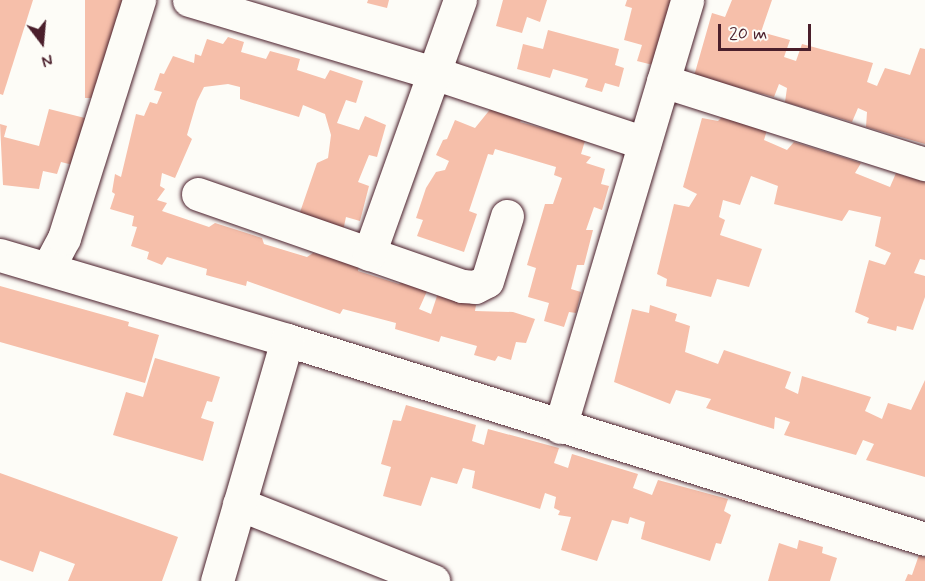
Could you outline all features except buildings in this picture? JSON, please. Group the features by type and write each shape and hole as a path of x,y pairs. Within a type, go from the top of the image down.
{"street":[{"path":"48,268 64,238 139,0"},
{"path":"189,0 431,72 644,143"},
{"path":"369,254 431,72 460,0"},
{"path":"560,427 687,0"},
{"path":"663,81 925,164"},
{"path":"198,194 462,286 475,286 487,281 507,216"},
{"path":"0,255 287,340 925,539"},
{"path":"217,581 287,340"},
{"path":"239,504 433,581"}]}
